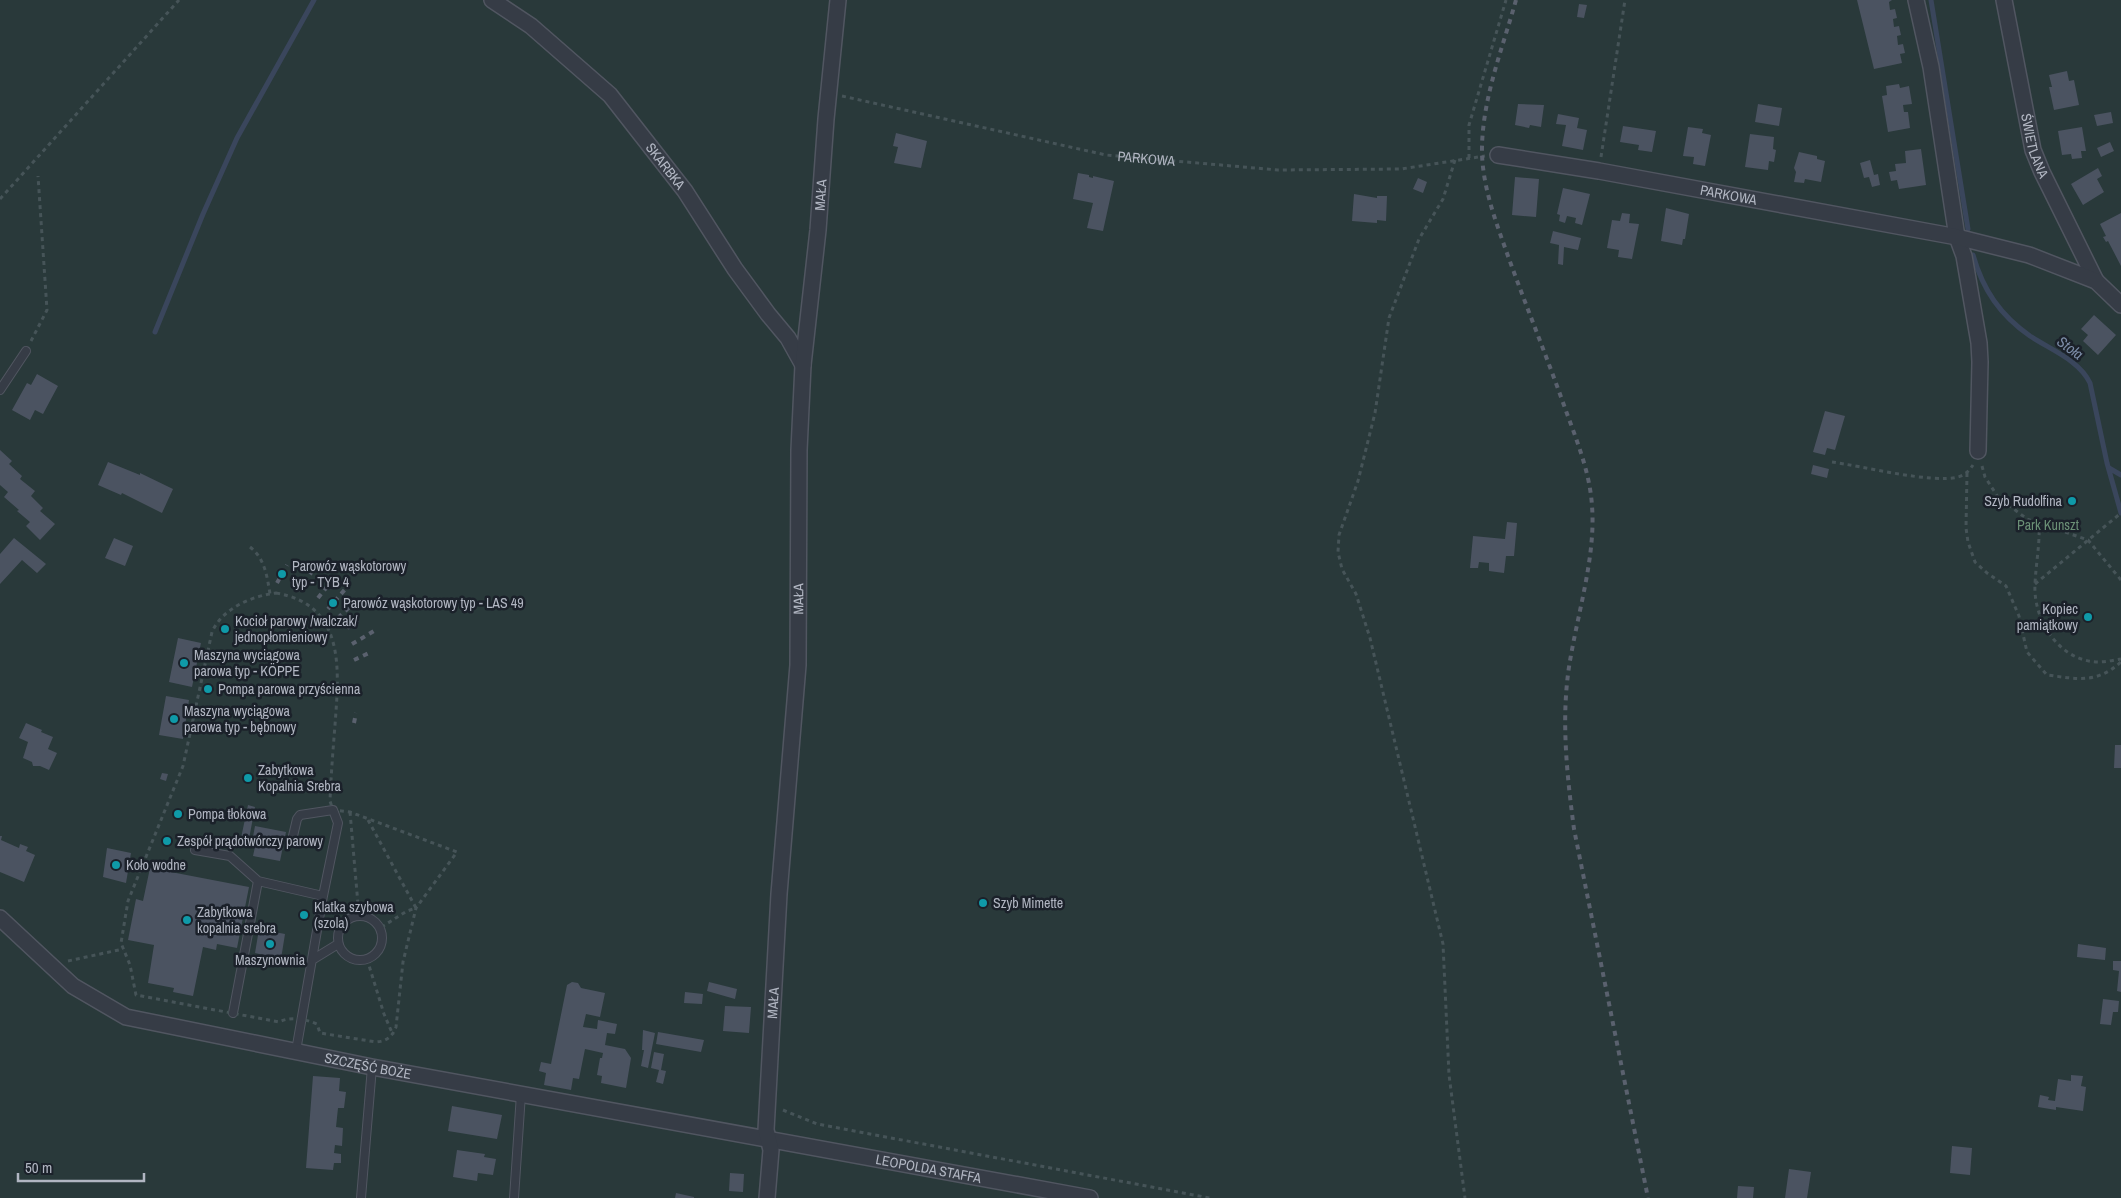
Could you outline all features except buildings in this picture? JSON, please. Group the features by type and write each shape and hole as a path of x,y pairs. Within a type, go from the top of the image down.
{"street":[{"name":"SKARBKA","path":"492,0 531,26 610,95 685,191 735,269 788,338 802,365"},
{"name":"MAŁA","path":"766,1198 771,1150 766,1130 778,913 798,664 799,450 802,365 818,230 823,149 838,0"},
{"path":"1916,0 1931,67 1957,237 1964,256 1979,343 1978,451"},
{"name":"ŚWIETLANA","path":"2004,0 2034,150 2042,172 2096,281"},
{"name":"PARKOWA","path":"1498,155 1598,171 1957,237 2029,255 2096,281 2121,305"},
{"name":"SZCZĘŚĆ BOŻE","path":"0,918 73,986 126,1017 296,1050 372,1067 768,1139"},
{"name":"LEOPOLDA STAFFA","path":"768,1139 1090,1198"}],"lane":[{"path":"0,390 26,350"},
{"path":"293,836 297,819 300,815 333,810 338,824 323,896 296,1050"},
{"path":"195,850 230,856 258,882 323,896"},
{"path":"233,1013 258,882"},
{"path":"359,916 370,918 380,928 382,942 380,949 375,955 367,959 354,960 347,957 338,944 338,937 343,924 348,919 359,916"},
{"path":"312,960 338,944"},
{"path":"361,1198 372,1067"},
{"path":"514,1198 521,1094"}],"path":[{"path":"0,199 179,0"},
{"name":"PARKOWA","path":"829,93 1106,155 1278,170 1401,169 1469,158 1470,126 1506,0"},
{"path":"1598,171 1626,0"},
{"path":"1455,160 1443,199 1419,239 1389,318 1375,413 1358,480 1339,534 1338,552 1342,569 1356,594 1370,638 1443,944 1449,1075 1465,1198"},
{"path":"26,350 48,310 38,176"},
{"path":"1832,462 1936,479 1958,477 1967,473 1972,467 1978,451"},
{"path":"1978,451 1985,477 1998,496 2027,519 2088,540 2121,580"},
{"path":"1967,473 1966,528 1968,542 1975,562 2006,586 2019,616 2027,652 2047,675 2083,679 2108,673 2121,660"},
{"path":"2035,584 2121,513"},
{"path":"2039,523 2039,559 2035,584 2036,602 2040,617 2048,632 2058,644 2078,656 2097,662 2121,660"},
{"path":"250,547 260,556 266,571 270,594"},
{"path":"136,1001 130,965 123,949 121,937 128,901 183,766 212,632 220,619 232,610 252,598 270,594 290,597 309,606 325,624 336,646 338,681 330,801 333,810 350,812 457,852 416,908 403,962 396,1027 393,1035 384,1014 367,959"},
{"path":"350,812 359,916"},
{"path":"368,819 416,908"},
{"path":"380,928 406,911 416,908"},
{"path":"63,963 123,949"},
{"path":"136,995 233,1013"},
{"path":"768,1105 780,1108 817,1124 1210,1198"}],"green space":[{"name":"Park Kunszt","path":"0,0 2121,0 2121,1198 0,1198"}],"waterway":[{"path":"155,332 203,214 237,138 314,0"},
{"name":"Stoła","path":"1931,0 1968,229"},
{"name":"Stoła","path":"1973,255 1982,279 2001,310 2019,328 2072,362 2090,383 2107,463 2121,513"},
{"path":"2109,468 2121,475"}],"railway":[{"path":"1516,0 1499,57 1485,115 1483,165 1486,188 1496,221 1579,446 1591,494 1592,525 1589,566 1572,647 1565,707 1567,768 1574,829 1648,1198"},
{"path":"299,591 320,559"},
{"path":"277,583 287,565"},
{"path":"318,598 330,583"},
{"path":"328,609 348,586"},
{"path":"338,618 359,598"},
{"path":"347,628 358,620"},
{"path":"352,644 374,631"},
{"path":"354,660 369,653"},
{"path":"354,723 356,713"}],"place":[{"name":"Szyb Rudolfina","path":"2072,501"},
{"name":"Parowóz wąskotorowy typ - TYB 4","path":"282,574"},
{"name":"Parowóz wąskotorowy typ - LAS 49","path":"333,603"},
{"name":"Kopiec pamiątkowy","path":"2088,617"},
{"name":"Kocioł parowy /walczak/ jednopłomieniowy","path":"225,629"},
{"name":"Maszyna wyciągowa parowa typ - KÖPPE","path":"184,663"},
{"name":"Pompa parowa przyścienna","path":"208,689"},
{"name":"Maszyna wyciągowa parowa typ - bębnowy","path":"174,719"},
{"name":"Zabytkowa Kopalnia Srebra","path":"248,778"},
{"name":"Pompa tłokowa","path":"178,814"},
{"name":"Zespół prądotwórczy parowy","path":"167,841"},
{"name":"Koło wodne","path":"116,865"},
{"name":"Szyb Mimette","path":"983,903"},
{"name":"Klatka szybowa (szola)","path":"304,915"},
{"name":"Zabytkowa kopalnia srebra","path":"187,920"},
{"name":"Maszynownia","path":"270,944"}]}
